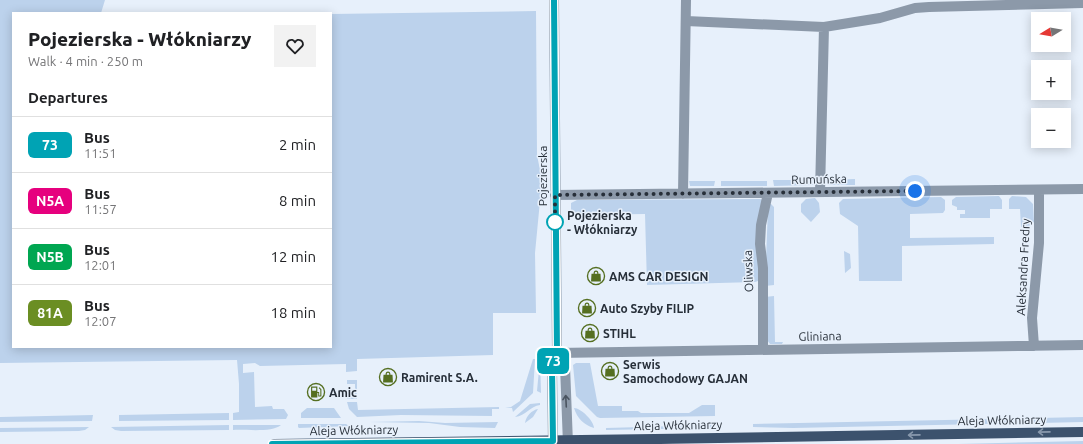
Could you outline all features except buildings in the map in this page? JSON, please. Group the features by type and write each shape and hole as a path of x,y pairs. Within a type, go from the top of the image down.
{"main road":[{"name":"Aleja Włókniarzy","path":"274,444 568,442 736,437 1083,432"}],"street":[{"name":"Pojezierska","path":"553,442 552,362 557,353 554,0"},
{"path":"683,194 686,0"},
{"path":"686,21 824,27 874,19 916,8 955,3 1083,3"},
{"path":"820,192 824,27"},
{"name":"Rumuńska","path":"555,195 1083,189"},
{"name":"Aleksandra Fredry","path":"1034,346 1032,318 1039,243 1038,190"},
{"name":"Oliwska","path":"763,350 763,268 760,244 761,225 768,193"},
{"name":"Gliniana","path":"557,353 1083,345"},
{"name":"Pojezierska","path":"557,353 565,366 568,442"}],"shaded area":[{"path":"0,0 105,0 101,12 12,12 12,348 332,348 332,14 536,11 537,155 542,180 535,253 536,313 493,313 493,355 357,359 357,371 346,372 346,364 260,366 255,363 243,364 243,373 254,372 255,407 272,406 273,409 284,409 288,415 286,419 233,420 233,413 239,412 237,360 0,363"},
{"path":"855,179 855,185 828,185 826,180"},
{"path":"773,180 815,180 813,185 774,186"},
{"path":"689,181 715,181 714,186 690,186"},
{"path":"721,181 767,181 767,186 721,186"},
{"path":"999,196 1002,200 1002,209 990,209 990,218 960,218 960,214 965,214 965,210 957,210 957,207 952,205 952,200 956,197"},
{"path":"1012,196 1026,197 1033,204 1034,222 1028,227 1021,227 1020,209 1009,209 1009,199"},
{"path":"941,197 945,200 945,210 943,213 910,214 910,238 994,237 994,244 902,246 902,281 859,281 858,226 840,214 839,203 843,199"},
{"path":"815,198 819,203 820,212 811,222 801,212 801,204 806,199"},
{"path":"577,200 763,200 760,276 758,281 755,282 647,285 645,214 571,215 571,203"},
{"path":"770,204 774,207 774,285 765,286 768,207"},
{"path":"844,251 850,254 851,268 845,273"},
{"path":"774,296 775,342 783,342 782,344 770,344 767,340 765,297"},
{"path":"533,359 535,359 533,393 513,412 512,408 505,407 511,407 520,401"},
{"path":"540,359 541,393 537,391"},
{"path":"576,363 590,363 598,406 622,406 622,411 638,411 641,413 689,413 702,405 715,405 715,416 597,417 576,396 573,365"},
{"path":"347,380 357,380 357,399 347,399 347,395 355,395 355,384 347,384"},
{"path":"347,402 357,402 358,410 499,407 499,409 492,409 492,416 401,415 357,417 349,409"},
{"path":"540,403 540,405 533,407 522,415 515,417 530,404"},
{"path":"307,408 334,408 341,418 301,418 301,413"},
{"path":"574,408 587,415 594,428 581,421"},
{"path":"538,409 533,417 525,423 530,414"},
{"path":"229,413 229,420 119,421 119,415"},
{"path":"93,415 92,421 0,422 0,417"},
{"path":"1083,417 1083,422 793,428 753,427 753,424"},
{"path":"419,421 445,423 498,422 495,428 460,427 429,423 369,422"},
{"path":"298,424 346,424 349,426 299,428"},
{"path":"229,425 229,430 121,431 115,430 111,427"},
{"path":"233,425 281,425 271,429 233,430"},
{"path":"714,425 714,428 606,430 606,428"},
{"path":"89,427 85,430 79,431 0,432 0,428"},
{"path":"1083,441 1083,444 958,444"}],"bus line":[{"name":"73","path":"272,444 553,441 552,362 557,353 554,0"}],"place":[{"name":"Pojezierska - Włókniarzy","path":"555,222"},
{"name":"AMS CAR DESIGN","path":"596,276"},
{"name":"Auto Szyby FILIP","path":"587,308"},
{"name":"STIHL","path":"590,333"},
{"name":"Serwis Samochodowy GAJAN","path":"610,371"},
{"name":"Ramirent S.A.","path":"388,377"},
{"name":"Amic","path":"316,392"}],"route":[{"path":"555,222 555,224 555,195 915,191"}]}
